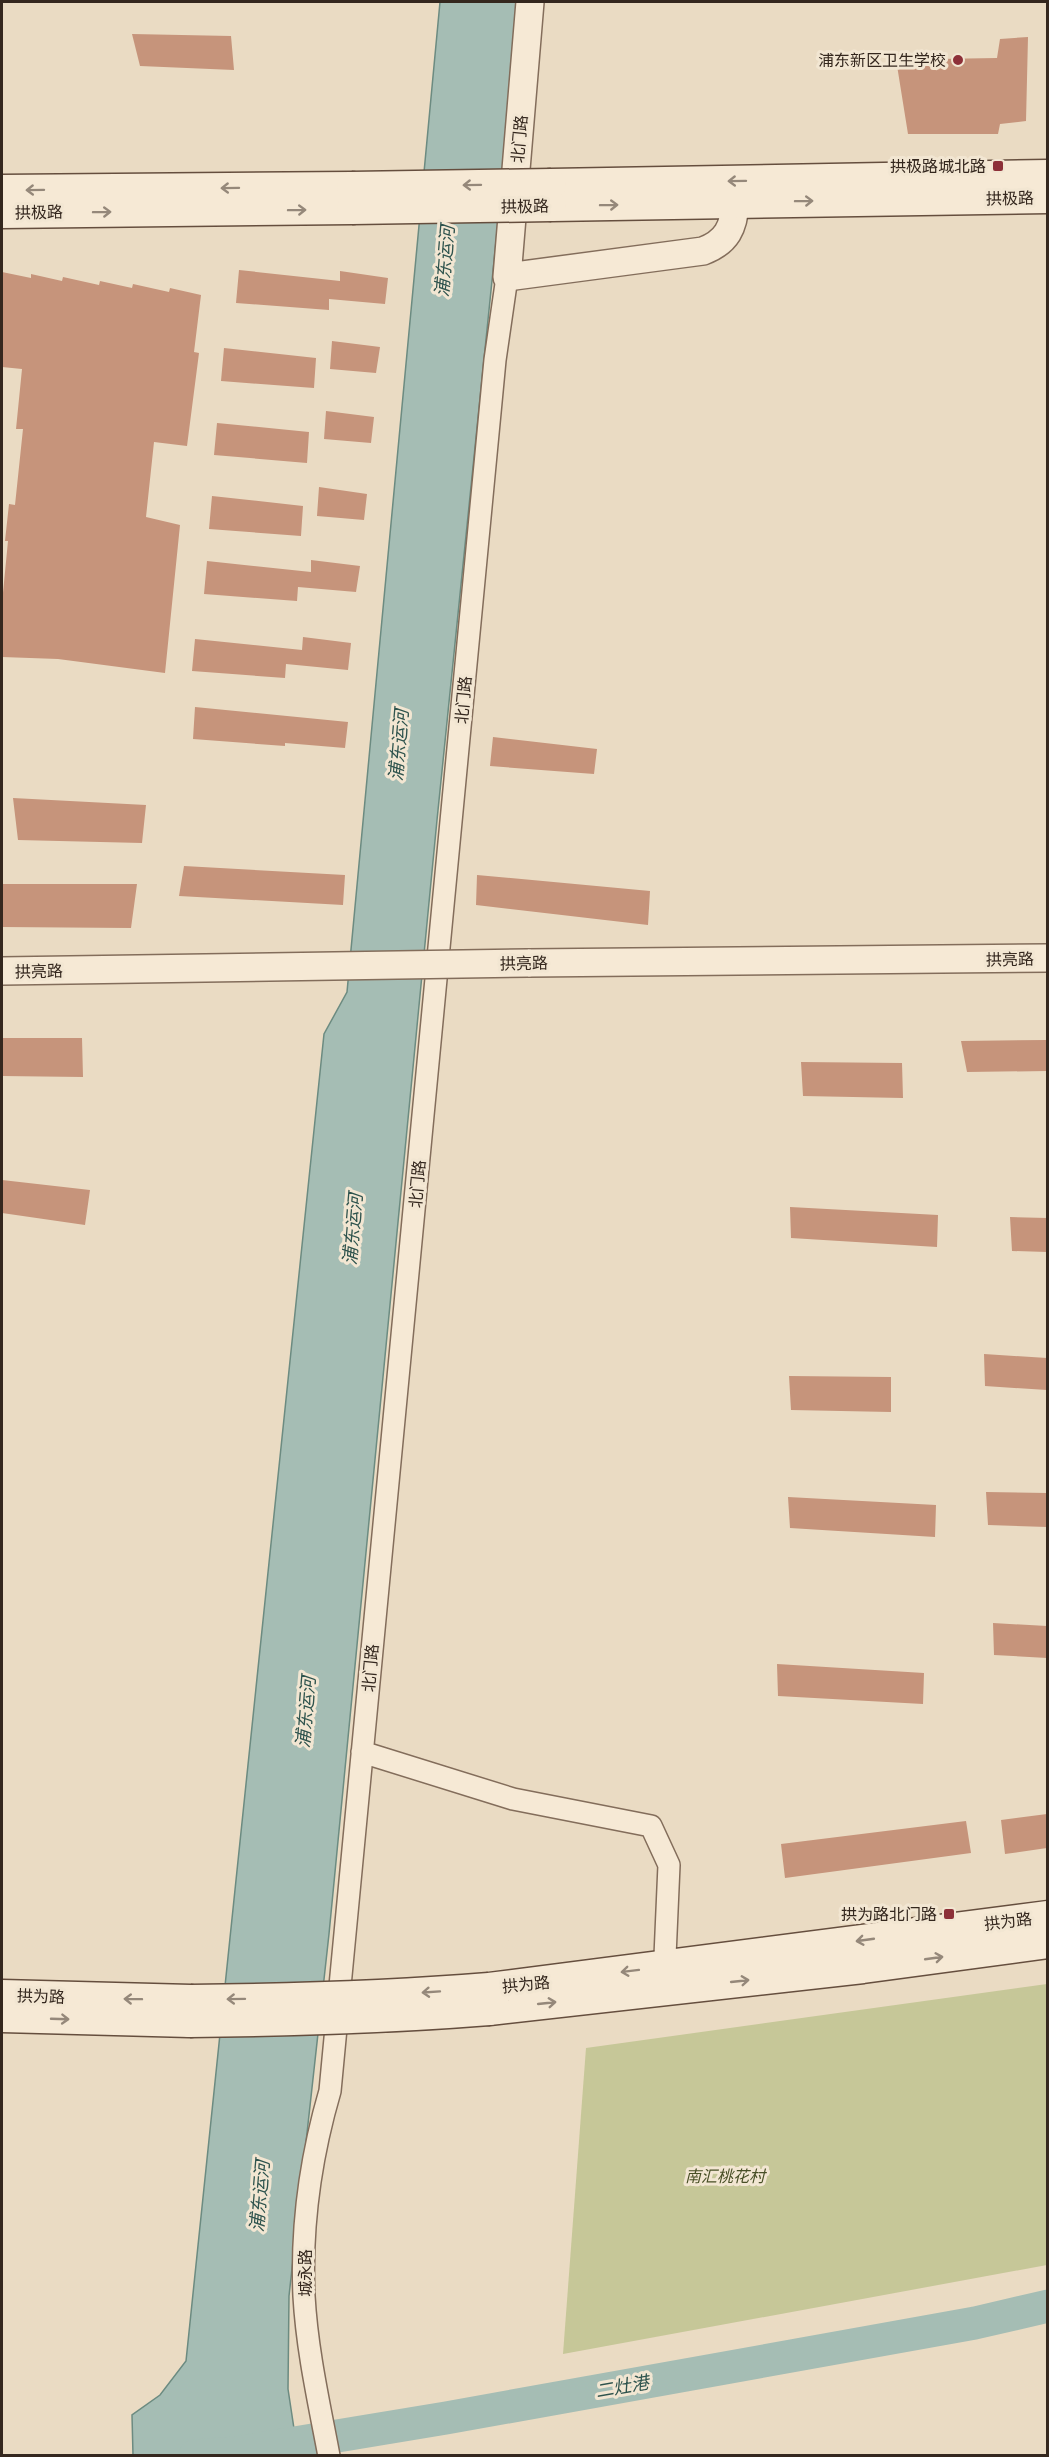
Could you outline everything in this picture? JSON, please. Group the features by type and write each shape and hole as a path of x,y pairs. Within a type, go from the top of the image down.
{"main road":[{"name":"拱极路","path":"2,213 352,198 551,195 1047,175"},
{"name":"拱极路","path":"2,190 352,198"},
{"name":"拱极路","path":"551,195 735,202 1047,198"},
{"name":"拱为路","path":"2,1995 284,2021 431,2015 489,1999 664,1978 1047,1916"},
{"name":"拱为路","path":"664,1978 862,1968 1047,1943"},
{"name":"拱为路","path":"2,2017 191,2011"}],"street":[{"name":"北门路","path":"330,2091 495,360 507,277 530,2"},
{"path":"507,277 703,251 720,243 730,232 735,202"},
{"name":"拱亮路","path":"2,971 1047,958"},
{"path":"362,1752 513,1799 651,1826 669,1865 664,1978"},
{"name":"城永路","path":"329,2456 307,2328 304,2268 309,2198 318,2131 330,2091"}],"green space":[{"name":"南汇桃花村","path":"1047,1984 1047,2265 563,2354 586,2048"}],"water":[{"name":"浦东运河","path":"440,2 519,2 329,1934 289,2296 288,2389 298,2455 133,2455 132,2415 160,2395 186,2361 324,1034 347,992"}],"building":[{"path":"132,34 231,36 234,70 140,66"},
{"path":"1028,37 1026,121 1000,124 998,134 908,134 895,53 937,55 937,59 997,58 1000,39"},
{"path":"239,270 340,281 340,271 388,278 385,304 329,299 329,310 236,303"},
{"path":"2,272 31,278 31,274 62,281 63,277 99,285 100,281 132,288 133,284 169,292 170,288 201,295 194,352 199,353 187,446 154,442 146,517 180,525 165,673 58,659 2,657 2,603 8,541 5,541 9,504 15,505 23,429 16,429 22,369 2,367"},
{"path":"332,341 380,347 376,373 330,369"},
{"path":"224,348 316,358 314,388 221,381"},
{"path":"326,411 374,417 371,443 324,439"},
{"path":"217,423 309,432 307,463 214,455"},
{"path":"319,487 367,494 364,520 317,516"},
{"path":"212,496 303,506 301,536 209,529"},
{"path":"311,560 360,566 356,592 298,587 297,601 204,594 207,561 311,572"},
{"path":"303,637 351,643 348,670 286,664 285,678 192,671 195,639 302,650"},
{"path":"195,707 348,722 345,748 193,739"},
{"path":"493,737 597,749 594,774 490,766"},
{"path":"13,798 146,805 142,843 18,840"},
{"path":"184,866 345,875 343,905 179,896"},
{"path":"477,875 650,891 648,925 476,905"},
{"path":"2,884 137,884 131,928 2,927"},
{"path":"2,1038 82,1038 83,1077 2,1076"},
{"path":"1047,1040 1047,1071 967,1072 961,1041"},
{"path":"801,1062 902,1063 903,1098 803,1096"},
{"path":"2,1180 90,1190 85,1225 2,1213"},
{"path":"790,1207 938,1215 937,1247 791,1238"},
{"path":"1010,1217 1047,1218 1047,1252 1012,1251"},
{"path":"984,1354 1047,1358 1047,1390 985,1386"},
{"path":"789,1376 891,1377 891,1412 791,1410"},
{"path":"986,1492 1047,1493 1047,1527 988,1525"},
{"path":"788,1497 936,1505 935,1537 790,1528"},
{"path":"993,1623 1047,1626 1047,1658 994,1655"},
{"path":"777,1664 924,1673 923,1704 778,1696"},
{"path":"1047,1814 1047,1848 1005,1854 1001,1820"},
{"path":"966,1821 971,1853 785,1878 781,1844"}],"waterway":[{"name":"二灶港","path":"195,2456 235,2453 446,2418 975,2323 1048,2306"}],"place":[{"name":"浦东新区卫生学校","path":"958,60"},
{"name":"拱极路城北路","path":"998,166"},
{"name":"拱为路北门路","path":"949,1914"}]}
